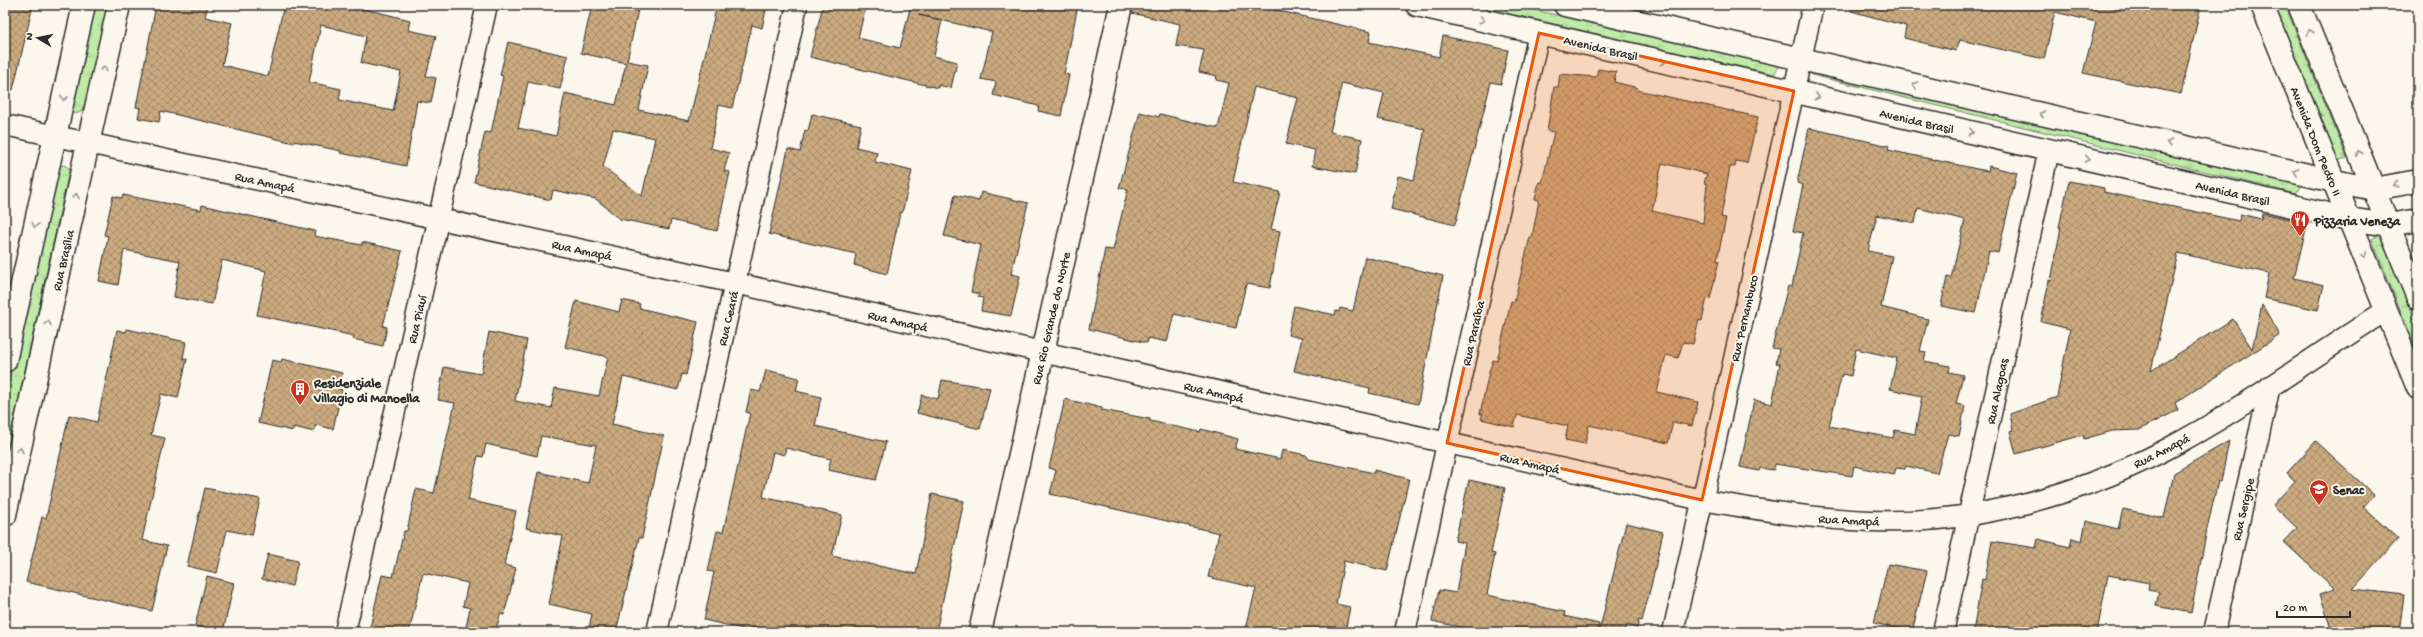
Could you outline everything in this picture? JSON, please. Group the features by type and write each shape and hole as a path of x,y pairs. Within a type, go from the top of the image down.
{"main road":[{"path":"5,361 84,5"},
{"name":"Rua Brasília","path":"5,515 119,5"},
{"name":"Rua Rio Grande do Norte","path":"980,632 1121,5"},
{"name":"Avenida Brasil","path":"1417,5 2349,219 2388,225 2418,220"},
{"path":"1565,5 2334,181 2374,189 2418,181"},
{"name":"Avenida Dom Pedro II","path":"2262,5 2418,388"},
{"path":"2299,5 2418,298"}],"street":[{"name":"Rua Piauí","path":"345,632 487,5"},
{"name":"Rua Ceará","path":"657,632 797,5"},
{"name":"Rua Pernambuco","path":"1673,632 1813,5"},
{"name":"Rua Paraíba","path":"1405,632 1539,33"},
{"name":"Rua Amapá","path":"5,125 735,283 1702,500 1770,512 1873,521 1969,514 2029,502 2120,471 2167,449 2212,424 2387,310"},
{"name":"Rua Alagoas","path":"1943,632 2049,150"},
{"name":"Rua Sergipe","path":"2214,632 2270,386"}],"highlighted area":[{"path":"1539,33 1794,91 1702,500 1447,443"}],"green space":[{"path":"93,5 108,5 87,99 81,112 75,114 72,111"},
{"path":"1459,5 1511,5 1776,63 1779,67 1774,74"},
{"path":"2273,5 2285,5 2347,158 2336,161"},
{"path":"1810,71 2299,183 2301,187 2296,194 1812,75"},
{"path":"64,165 69,168 69,171 5,460 5,398 56,171 59,167"},
{"path":"2380,234 2418,327 2418,354 2372,239"}],"building":[{"path":"5,5 33,5 13,90 5,89"},
{"path":"156,5 208,5 205,17 232,23 222,65 268,76 284,5 348,5 410,20 408,30 436,36 426,76 436,78 431,103 417,101 406,166 340,153 341,151 294,141 294,143 161,111 159,122 138,118 140,108 136,107","holes":["321,25 366,36 361,63 401,72 393,111 339,100 341,89 309,82"]},
{"path":"592,5 639,5 627,61 648,65 639,110 689,121 717,5 767,5 762,28 752,25 732,108 719,105 710,148 729,153 724,171 730,172 717,231 671,220 669,229 620,219 596,199 553,190 551,200 474,182 485,132 491,133 503,76 500,75 508,42 568,56 560,89 528,82 518,128 556,136 565,93 616,105 626,63 581,53","holes":["613,129 655,138 642,196 603,167"]},
{"path":"823,5 866,5 858,38 900,48 911,5 1078,5 1064,74 1069,75 1061,116 1038,111 1039,106 993,95 996,82 981,79 992,32 942,20 934,56 957,62 951,88 938,85 938,88 810,57"},
{"path":"1133,5 1254,5 1371,32 1369,42 1439,57 1443,36 1508,50 1501,84 1491,82 1455,225 1391,209 1398,176 1414,180 1425,129 1378,119 1384,93 1342,83 1330,132 1362,139 1355,174 1312,166 1315,150 1286,144 1298,98 1254,87 1233,182 1280,192 1271,229 1280,231 1270,288 1246,284 1236,328 1174,314 1167,342 1148,338 1147,343 1089,329 1105,249 1113,250 1128,189 1119,188 1140,112 1159,117 1160,114 1218,128 1229,83 1216,80 1217,76 1199,72 1204,50 1176,46 1180,24 1132,13"},
{"path":"1852,5 2201,5 2181,94 2083,73 2096,22 2055,12 2044,59 1960,40 1956,51 1904,38 1906,26 1851,11"},
{"path":"1598,69 1616,72 1614,82 1638,88 1637,90 1758,117 1747,163 1736,161 1735,167 1730,167 1721,217 1726,218 1717,260 1719,261 1710,299 1707,298 1702,321 1699,320 1693,344 1683,342 1678,358 1666,355 1657,392 1698,402 1692,426 1673,422 1668,443 1589,425 1585,444 1565,440 1568,426 1517,415 1514,427 1481,419 1483,414 1480,414 1489,372 1493,360 1497,361 1511,301 1514,302 1530,237 1532,237 1539,200 1535,199 1539,182 1542,183 1554,132 1547,131 1554,87 1558,87 1560,74 1596,77","holes":["1662,163 1707,174 1704,183 1707,184 1703,223 1652,211"]},
{"path":"812,114 861,125 856,147 877,152 875,162 912,171 902,213 900,213 887,274 854,265 856,254 769,234 788,149 800,152 805,130 808,131"},
{"path":"1809,128 1889,146 1888,150 1988,171 1989,166 2017,173 1998,253 1989,251 1976,313 1941,306 1947,277 1951,278 1965,220 1918,208 1915,223 1877,215 1868,251 1892,256 1881,307 1928,319 1920,351 1926,352 1924,361 1950,366 1949,372 1963,375 1956,404 1965,406 1959,436 1948,434 1937,473 1906,466 1905,469 1896,468 1894,475 1854,466 1852,476 1775,464 1774,470 1760,468 1759,471 1740,467 1754,400 1772,404 1780,364 1776,363 1779,349 1772,348 1788,286 1792,287 1803,233 1793,231 1803,185 1797,183","holes":["1856,349 1897,358 1890,389 1922,396 1915,434 1895,430 1893,438 1829,426 1842,374 1851,376"]},
{"path":"2069,181 2104,188 2104,192 2239,221 2240,214 2261,219 2262,213 2294,220 2292,226 2306,229 2294,278 2324,285 2318,310 2264,298 2269,273 2178,253 2151,371 2233,319 2252,349 2262,305 2280,335 2175,403 2178,410 2139,430 2112,431 2084,439 2083,435 2016,454 2010,431 2013,430 2010,414 2057,397 2070,329 2041,322 2049,280 2051,281 2061,227 2059,227"},
{"path":"981,192 1028,203 1011,274 1020,276 1011,316 981,311 983,298 978,297 979,294 971,292 981,245 944,236 955,195 979,201"},
{"path":"123,195 201,210 202,205 315,231 314,236 362,245 362,242 402,251 383,326 387,327 383,346 353,339 354,336 257,315 266,271 222,260 212,304 174,297 180,261 124,250 118,285 99,281 108,236 104,235 113,196 122,198"},
{"path":"1365,257 1443,276 1418,404 1369,393 1370,388 1294,371 1302,338 1288,335 1294,306 1335,315 1336,311 1339,312 1340,308 1353,311"},
{"path":"622,300 640,304 639,308 698,322 686,375 682,374 678,390 623,377 612,424 664,436 642,538 639,538 616,632 588,632 592,614 549,604 563,536 526,528 538,472 588,483 596,445 541,436 537,456 486,444 483,457 478,456 468,500 516,511 504,565 516,568 504,615 500,614 496,632 465,632 470,608 463,606 468,583 423,573 409,632 369,632 382,575 393,577 404,531 407,531 416,489 434,493 455,403 438,400 444,367 481,374 489,332 527,340 515,401 551,408 555,388 599,396 608,357 565,347 576,301 619,312"},
{"path":"127,329 186,342 183,358 187,359 178,398 161,394 151,435 165,438 142,540 167,546 152,611 26,582 42,517 46,518 69,415 97,422 117,330 126,332"},
{"name":"Residenziale Villagio di Manoella","path":"282,359 342,373 338,389 342,390 333,429 316,425 314,432 294,427 293,431 258,423 272,360 281,362"},
{"path":"766,370 799,378 796,391 821,397 815,426 886,442 876,480 828,470 831,459 786,448 784,455 773,452 763,497 842,515 832,556 916,574 932,494 964,501 936,632 775,632 753,627 752,631 704,620 714,572 708,571 717,531 723,532 750,413 746,412 751,390 760,392"},
{"path":"942,380 990,388 980,429 917,413 922,395 938,399"},
{"path":"1065,399 1102,408 1102,410 1150,419 1150,421 1200,432 1201,429 1238,439 1235,449 1280,459 1282,450 1306,455 1309,459 1374,473 1374,470 1409,479 1387,571 1344,561 1336,604 1350,607 1345,632 1245,632 1256,588 1208,577 1219,533 1050,494 1056,470 1049,468"},
{"path":"2229,441 2221,482 2218,481 2207,529 2191,613 2156,606 2159,592 2148,590 2149,583 2108,575 2097,632 1973,632 1982,579 1985,580 1992,541 2036,548 2038,539 2070,547 2072,538 2082,541 2086,521 2118,529 2123,509 2164,518 2174,473"},
{"name":"Senac","path":"2316,441 2374,495 2363,507 2398,539 2353,589 2404,595 2399,632 2332,632 2320,594 2335,589 2284,542 2297,528 2273,505 2295,481 2287,473"},
{"path":"1469,480 1505,488 1491,553 1495,554 1487,595 1565,612 1564,616 1599,624 1598,632 1481,632 1432,621 1439,590 1456,593 1465,543 1455,541"},
{"path":"205,488 260,499 252,535 227,530 217,573 187,566"},
{"path":"1626,523 1663,532 1651,586 1642,621 1639,620 1637,628 1627,625 1625,632 1599,632"},
{"path":"268,554 298,561 292,586 262,579"},
{"path":"1888,564 1927,571 1912,632 1874,623"},
{"path":"207,576 234,583 223,632 195,626"}],"place":[{"name":"Pizzaria Veneza","path":"2300,237"},
{"name":"Residenziale Villagio di Manoella","path":"300,406"},
{"name":"Senac","path":"2319,506"}]}
